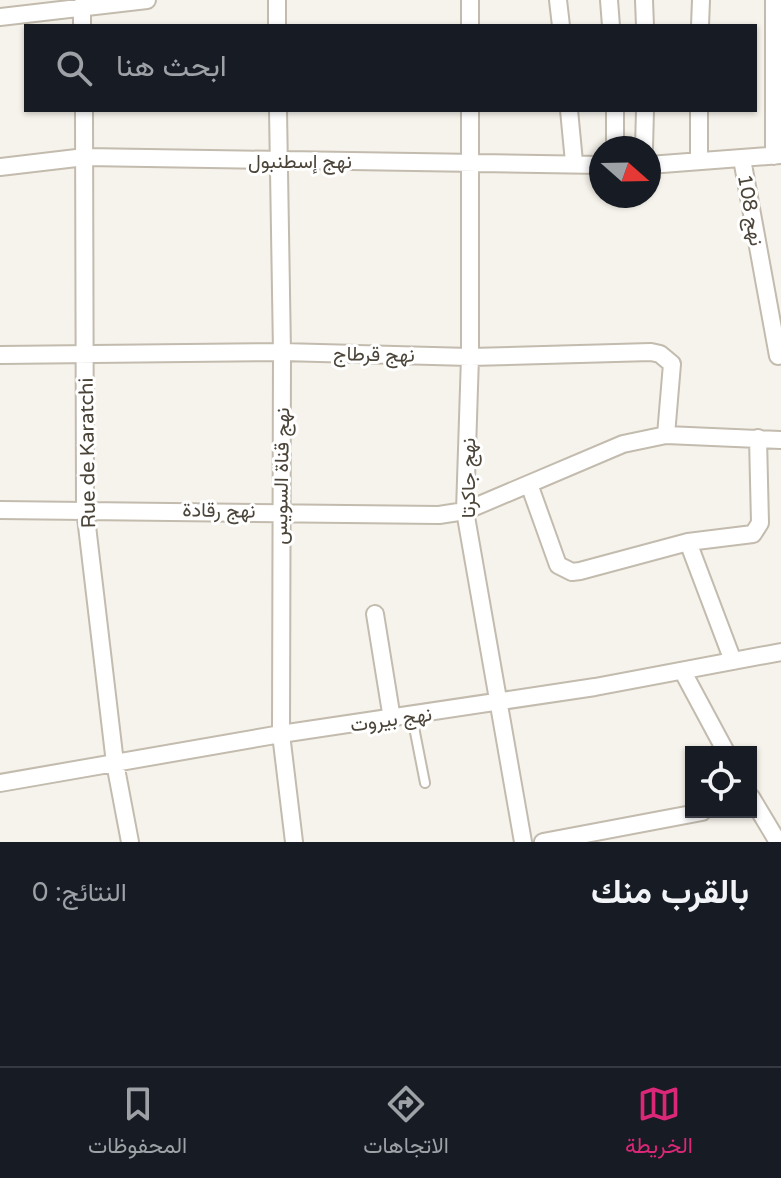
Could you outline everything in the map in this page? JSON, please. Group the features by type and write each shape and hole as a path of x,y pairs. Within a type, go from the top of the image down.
{"street":[{"path":"0,17 63,4 147,0"},
{"path":"277,0 277,24"},
{"path":"470,0 470,24"},
{"path":"558,0 561,24"},
{"path":"609,0 611,24"},
{"path":"644,0 645,24"},
{"path":"700,24 701,0"},
{"path":"661,164 778,156 774,0"},
{"path":"82,5 82,24"},
{"name":"Rue de Karatchi","path":"84,112 85,509 115,763 130,842"},
{"name":"نهج قناة السويس","path":"278,112 282,352 281,734 294,842"},
{"name":"نهج جاكرتا","path":"470,112 470,357 465,511 523,842"},
{"path":"569,112 574,162"},
{"path":"615,112 615,136"},
{"path":"644,136 645,112"},
{"path":"699,112 699,161"},
{"name":"نهج إسطنبول","path":"0,167 85,157 279,162 589,164"},
{"name":"نهج 108","path":"742,159 778,356"},
{"name":"نهج قرطاج","path":"0,355 282,352 470,357 660,354 672,364 666,435"},
{"name":"نهج رقادة","path":"0,510 439,515 465,511 601,451 666,435 781,440"},
{"path":"529,484 558,565 563,569 580,571 688,542 753,534 757,529 758,438"},
{"path":"688,542 733,661"},
{"path":"375,614 392,719"},
{"name":"نهج بيروت","path":"0,783 281,734 412,717 683,672 781,652"},
{"path":"683,672 723,746"},
{"path":"757,809 778,842"},
{"path":"543,842 685,815"}],"lane":[{"path":"412,717 425,783"}]}
